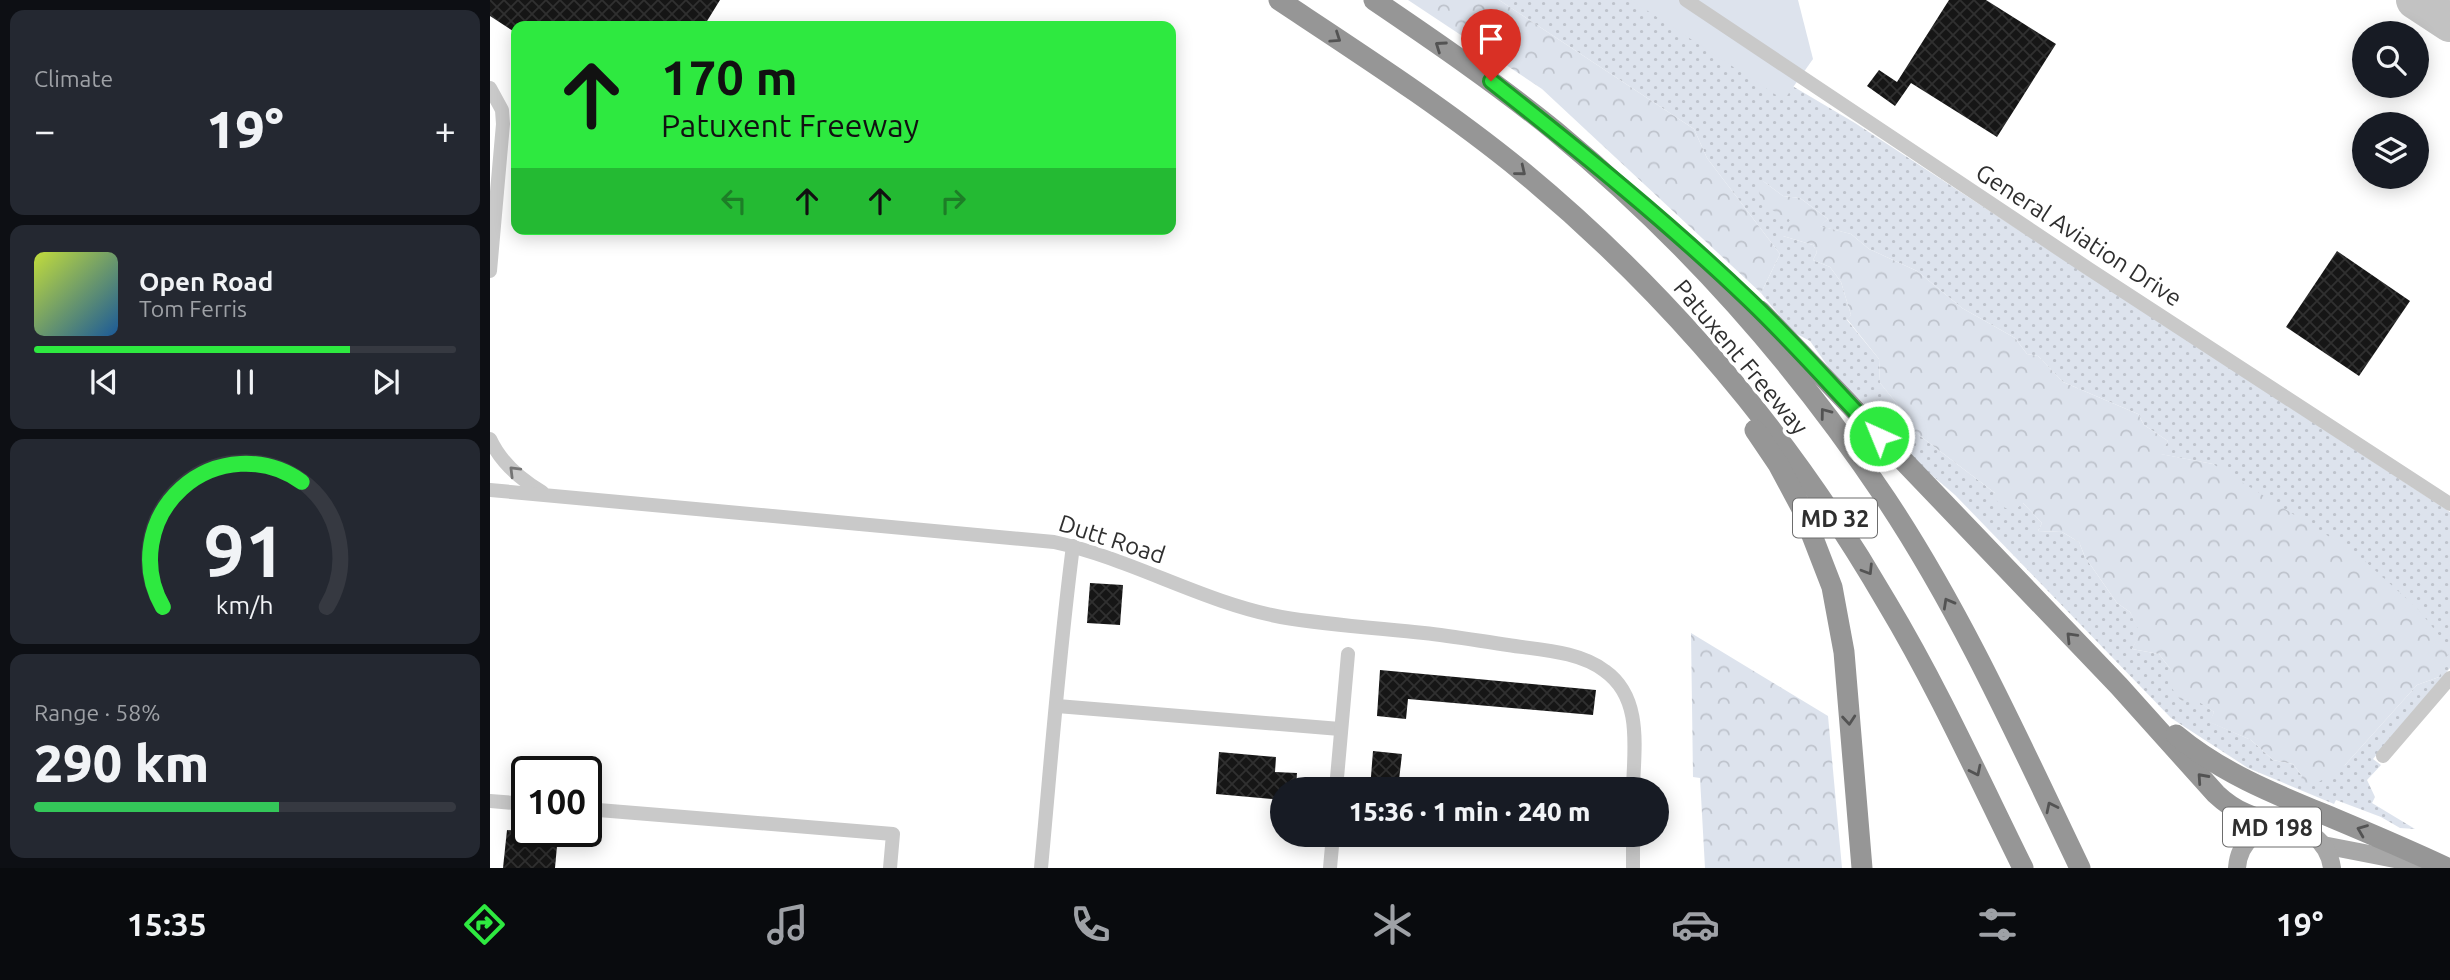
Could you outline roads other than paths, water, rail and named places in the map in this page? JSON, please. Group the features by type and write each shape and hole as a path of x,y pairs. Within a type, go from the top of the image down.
{"highway":[{"name":"Patuxent Freeway","path":"1279,0 1462,125 1523,172 1639,278 1704,346 1800,468 1888,603 1940,698 2023,868"},
{"name":"Patuxent Freeway","path":"1374,0 1491,81 1610,178 1743,311 1795,373 1887,500 1934,578 1985,671 2080,868"},
{"path":"1610,178 1677,233 1752,303 2119,686 2216,794 2231,808 2248,817 2279,825"},
{"path":"1575,218 1748,419 1778,464 1801,507 1832,587 1844,652 1862,868"},
{"path":"2119,686 2192,748 2227,771 2259,788 2394,843 2447,868"}],"main road":[{"name":"MD 198","path":"2237,868 2247,842 2260,831 2279,825 2297,827 2313,835 2323,845 2439,868"},
{"path":"2323,845 2332,868"}],"street":[{"name":"General Aviation Drive","path":"1686,0 2088,269 2450,504"},
{"path":"490,88 510,125 493,195 490,271"},
{"path":"490,439 505,463 521,479 547,495"},
{"name":"Dutt Road","path":"490,489 992,535 1073,547 1137,567 1212,598 1280,617 1339,626 1425,633 1583,659 1606,671 1626,694 1634,725 1633,777"},
{"path":"1041,868 1064,609 1073,547"},
{"path":"1337,777 1348,654"},
{"path":"2383,756 2448,683"},
{"path":"1057,706 1340,729"},
{"path":"490,802 511,803"},
{"path":"602,810 892,834 890,868"},
{"path":"1330,868 1332,847"},
{"path":"1633,847 1633,868"}]}
